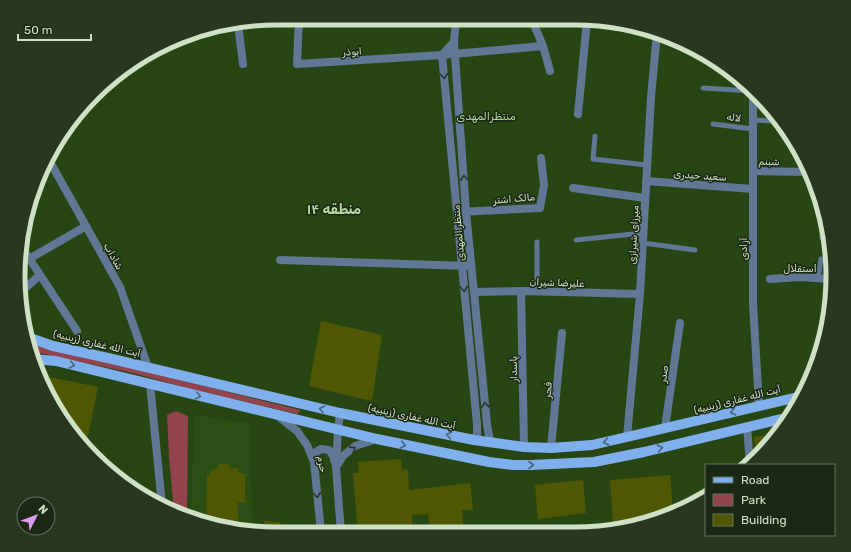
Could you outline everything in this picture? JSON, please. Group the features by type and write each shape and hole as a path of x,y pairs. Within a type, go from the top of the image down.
{"main road":[{"name":"آیت الله غفاری (زینبیه)","path":"34,339 53,346 340,413 474,440 524,447 551,448 592,444 794,398"},
{"path":"39,360 56,361 377,439 489,462 531,465 594,462 644,452 781,419"},
{"path":"41,365 56,361"}],"street":[{"name":"ابوذر","path":"299,25 297,64 442,55 543,46"},
{"name":"منتظر المهدی","path":"455,25 454,53 466,212 487,424 492,443"},
{"path":"534,25 543,46 550,71"},
{"path":"578,114 587,26"},
{"path":"238,28 243,64"},
{"name":"میرزای شیرازی","path":"627,437 640,294 647,165 657,38"},
{"path":"454,42 442,55 477,424 477,434 474,440"},
{"name":"آزادی","path":"753,100 753,302 758,406"},
{"name":"مالک اشتر","path":"466,212 540,208 544,185 541,158"},
{"name":"شاداب","path":"51,164 120,287 148,367"},
{"name":"شبنم","path":"753,171 803,172"},
{"name":"سعید حیدری","path":"646,181 753,189"},
{"path":"573,188 645,198"},
{"path":"457,212 466,212"},
{"path":"29,259 86,226"},
{"path":"26,255 77,331"},
{"path":"280,260 471,266"},
{"path":"26,288 40,275"},
{"name":"استقلال","path":"770,279 800,277 826,279"},
{"name":"پاسدار","path":"521,291 524,447"},
{"name":"علیرضا شیران","path":"474,292 537,291 640,294"},
{"name":"صدر","path":"665,428 680,323"},
{"name":"فجر","path":"551,448 562,332"},
{"path":"150,384 161,499"},
{"path":"336,467 340,413"},
{"name":"حرم","path":"276,415 297,430 307,445 314,462 320,527"},
{"path":"477,424 484,430 487,424"},
{"path":"747,427 749,456"},
{"name":"حرم","path":"341,527 336,467 343,456 355,446 377,439"},
{"path":"314,462 316,452 321,449 329,450 333,456 336,467"}],"lane":[{"path":"703,88 744,91"},
{"path":"753,120 772,121"},
{"name":"لاله","path":"713,124 753,129"},
{"path":"595,136 593,159 647,165"},
{"path":"576,240 643,233"},
{"path":"822,234 822,238"},
{"path":"537,242 537,291"},
{"path":"643,243 695,250"},
{"path":"818,278 821,259"}],"shaded area":[{"path":"194,415 249,423 253,526 227,522 191,512"}],"green space":[{"path":"34,342 300,410 298,414 198,391 133,373 37,352"},
{"path":"176,411 188,416 187,511 173,505 167,415"}],"building":[{"path":"321,321 382,335 372,401 309,386"},
{"path":"46,376 98,387 87,441 67,415"},
{"path":"769,435 755,450 754,437"},
{"path":"401,459 402,470 408,469 409,490 470,483 473,510 462,510 463,527 430,527 428,514 412,515 413,527 358,527 353,473 359,473 358,462"},
{"path":"218,464 228,464 230,469 238,468 238,472 245,474 245,502 237,503 239,524 206,517 207,475 210,475 210,470 218,469"},
{"path":"670,475 673,507 656,514 635,519 613,521 610,480"},
{"path":"583,480 586,513 538,519 535,485"},
{"path":"264,521 280,522 282,527 276,527 264,526"}],"district":[{"name":"منتظرالمهدی","path":"486,116"},
{"name":"منطقه ۱۴","path":"334,209"}]}
